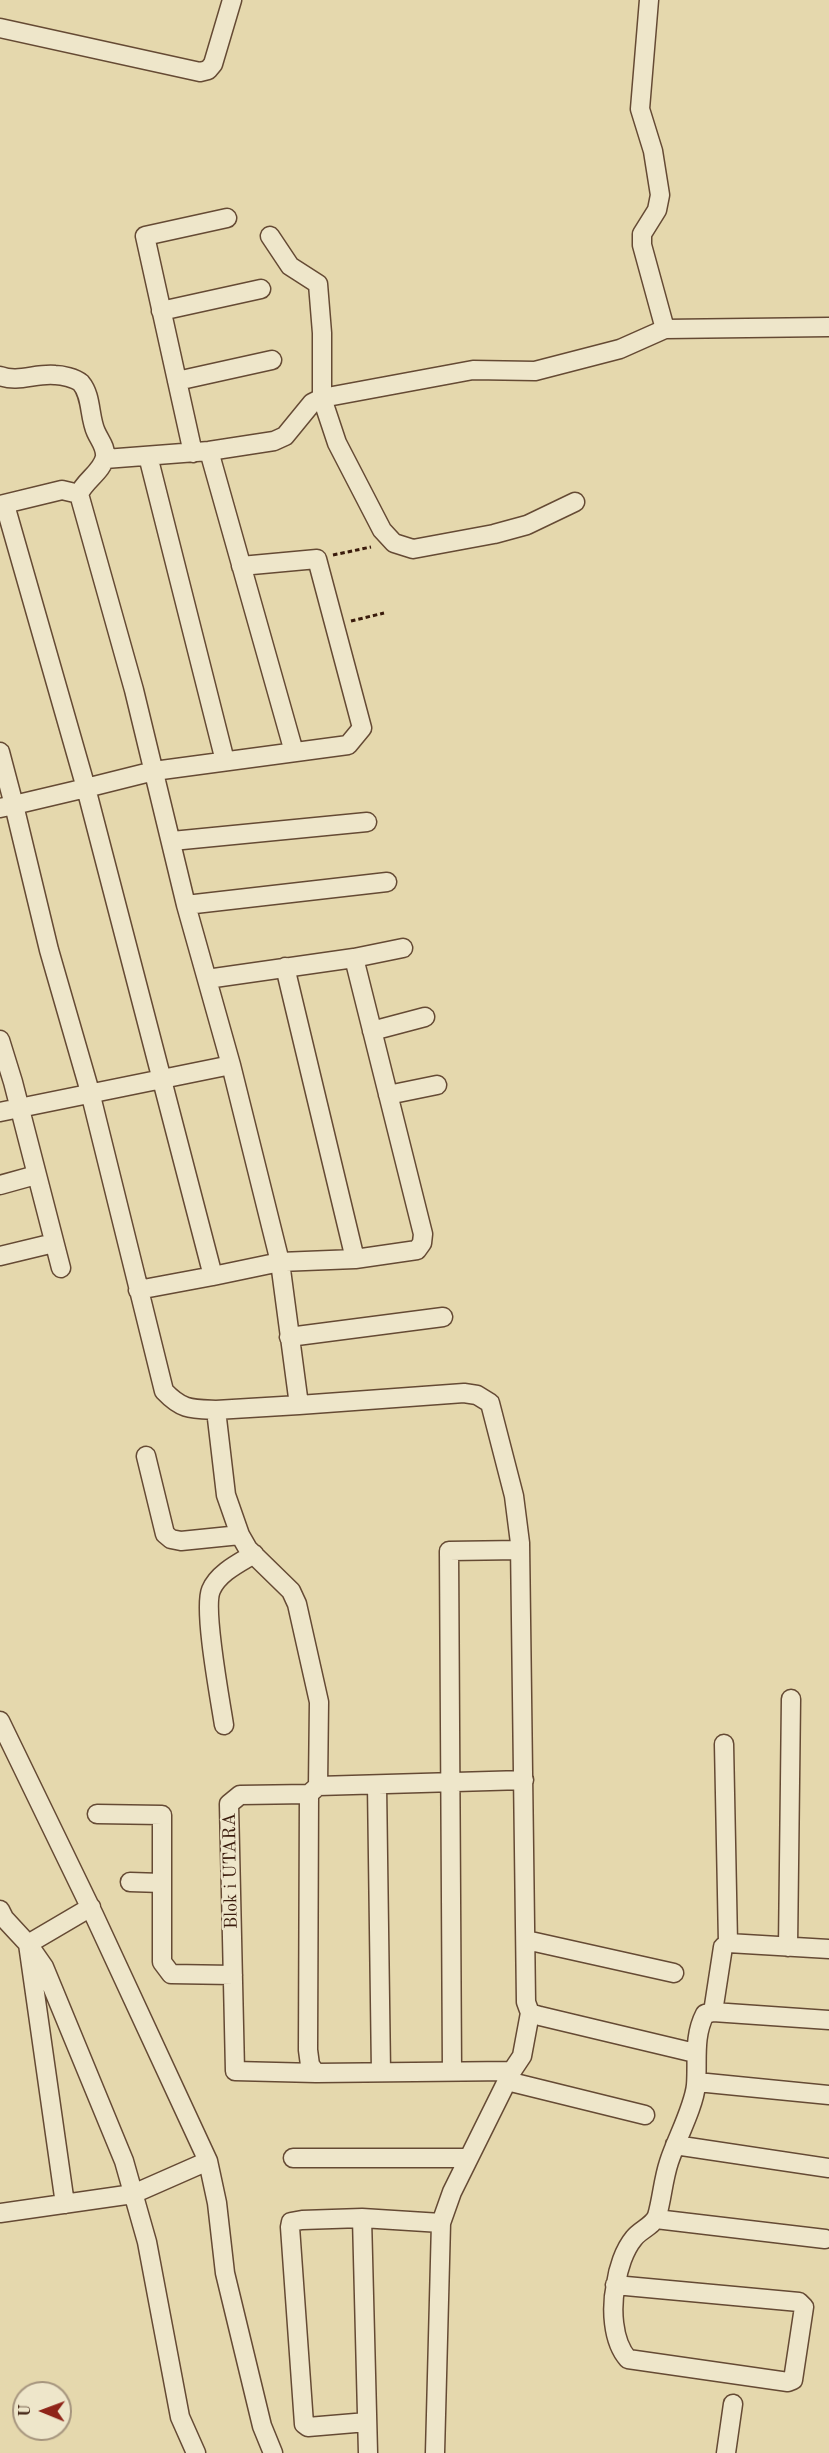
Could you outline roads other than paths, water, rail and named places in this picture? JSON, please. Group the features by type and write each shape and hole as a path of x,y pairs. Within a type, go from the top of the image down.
{"street":[{"path":"0,28 200,72 213,64 232,0"},
{"path":"649,0 640,109 653,151 660,195 657,210 642,234 642,245 665,329"},
{"path":"227,218 145,236 177,381 241,566 294,752"},
{"path":"270,236 290,266 318,284 322,333 322,398 337,443 382,530 394,543 413,549 494,534 527,525 575,502"},
{"path":"161,311 261,289"},
{"path":"105,459 201,452 274,441 285,436 304,410 322,398 473,370 535,371 620,349 665,329 829,327"},
{"path":"177,381 272,360"},
{"path":"0,376 23,378 54,374 69,377 80,383 89,401 94,430 105,448 105,459 99,469 83,484 79,494 134,690 186,905 231,1065 280,1262 299,1405"},
{"path":"148,456 225,761"},
{"path":"79,494 62,490 2,505 86,788 213,1276"},
{"path":"7,806 154,771 348,745 362,728 316,559 241,566"},
{"path":"0,752 7,806 90,1092 164,1391 177,1404 193,1409 216,1410 464,1393 477,1395 490,1403 514,1496 520,1550 526,2002 530,2013 522,2056 509,2076 452,2192 441,2223 435,2453"},
{"path":"172,841 367,822"},
{"path":"186,905 387,882"},
{"path":"207,979 354,958 403,948"},
{"path":"138,1290 280,1262 355,1259 417,1250 422,1243 423,1234 354,958"},
{"path":"285,967 355,1259"},
{"path":"372,1031 425,1017"},
{"path":"0,1040 61,1268"},
{"path":"0,1112 231,1065"},
{"path":"388,1095 437,1085"},
{"path":"0,1185 36,1175"},
{"path":"0,1256 54,1243"},
{"path":"289,1337 442,1317"},
{"path":"216,1410 226,1495 240,1535 254,1554 291,1591 297,1604 319,1702 313,1790 308,2050 310,2065 316,2073 452,2071 509,2076 645,2115"},
{"path":"146,1456 165,1534 171,1539 240,1535"},
{"path":"452,2071 448,1551 520,1550"},
{"path":"224,1725 211,1634 209,1599 211,1589 218,1579 254,1554"},
{"path":"788,1947 790,1699"},
{"path":"0,1721 91,1907 208,2161 217,2203 225,2273 262,2426 273,2453"},
{"path":"724,1744 728,1943"},
{"path":"313,1790 377,1785 524,1780"},
{"path":"377,1785 381,2072"},
{"name":"Blok i UTARA","path":"313,1790 240,1795 229,1804 235,2071 316,2073"},
{"path":"98,1814 162,1815 162,1962 171,1974 233,1975"},
{"path":"130,1882 162,1883"},
{"path":"28,1944 91,1907"},
{"path":"0,1911 44,1967 124,2161 147,2242 180,2417 196,2453"},
{"path":"526,1940 674,1973"},
{"path":"713,2012 723,1947 728,1943 829,1949"},
{"path":"28,1944 65,2204"},
{"path":"615,2285 799,2302 804,2307 804,2319 793,2380 788,2382 628,2359 621,2351 614,2315 615,2285 622,2261 634,2238 656,2219 669,2164 697,2082 695,2053 700,2025 705,2014 713,2012 829,2020"},
{"path":"530,2013 695,2053"},
{"path":"697,2082 829,2095"},
{"path":"675,2145 829,2168"},
{"path":"293,2158 469,2158"},
{"path":"0,2213 134,2194 208,2161"},
{"path":"367,2422 308,2427 304,2424 291,2222 362,2218 441,2223"},
{"path":"362,2218 368,2453"},
{"path":"656,2219 825,2239"},
{"path":"726,2453 733,2404"}]}
